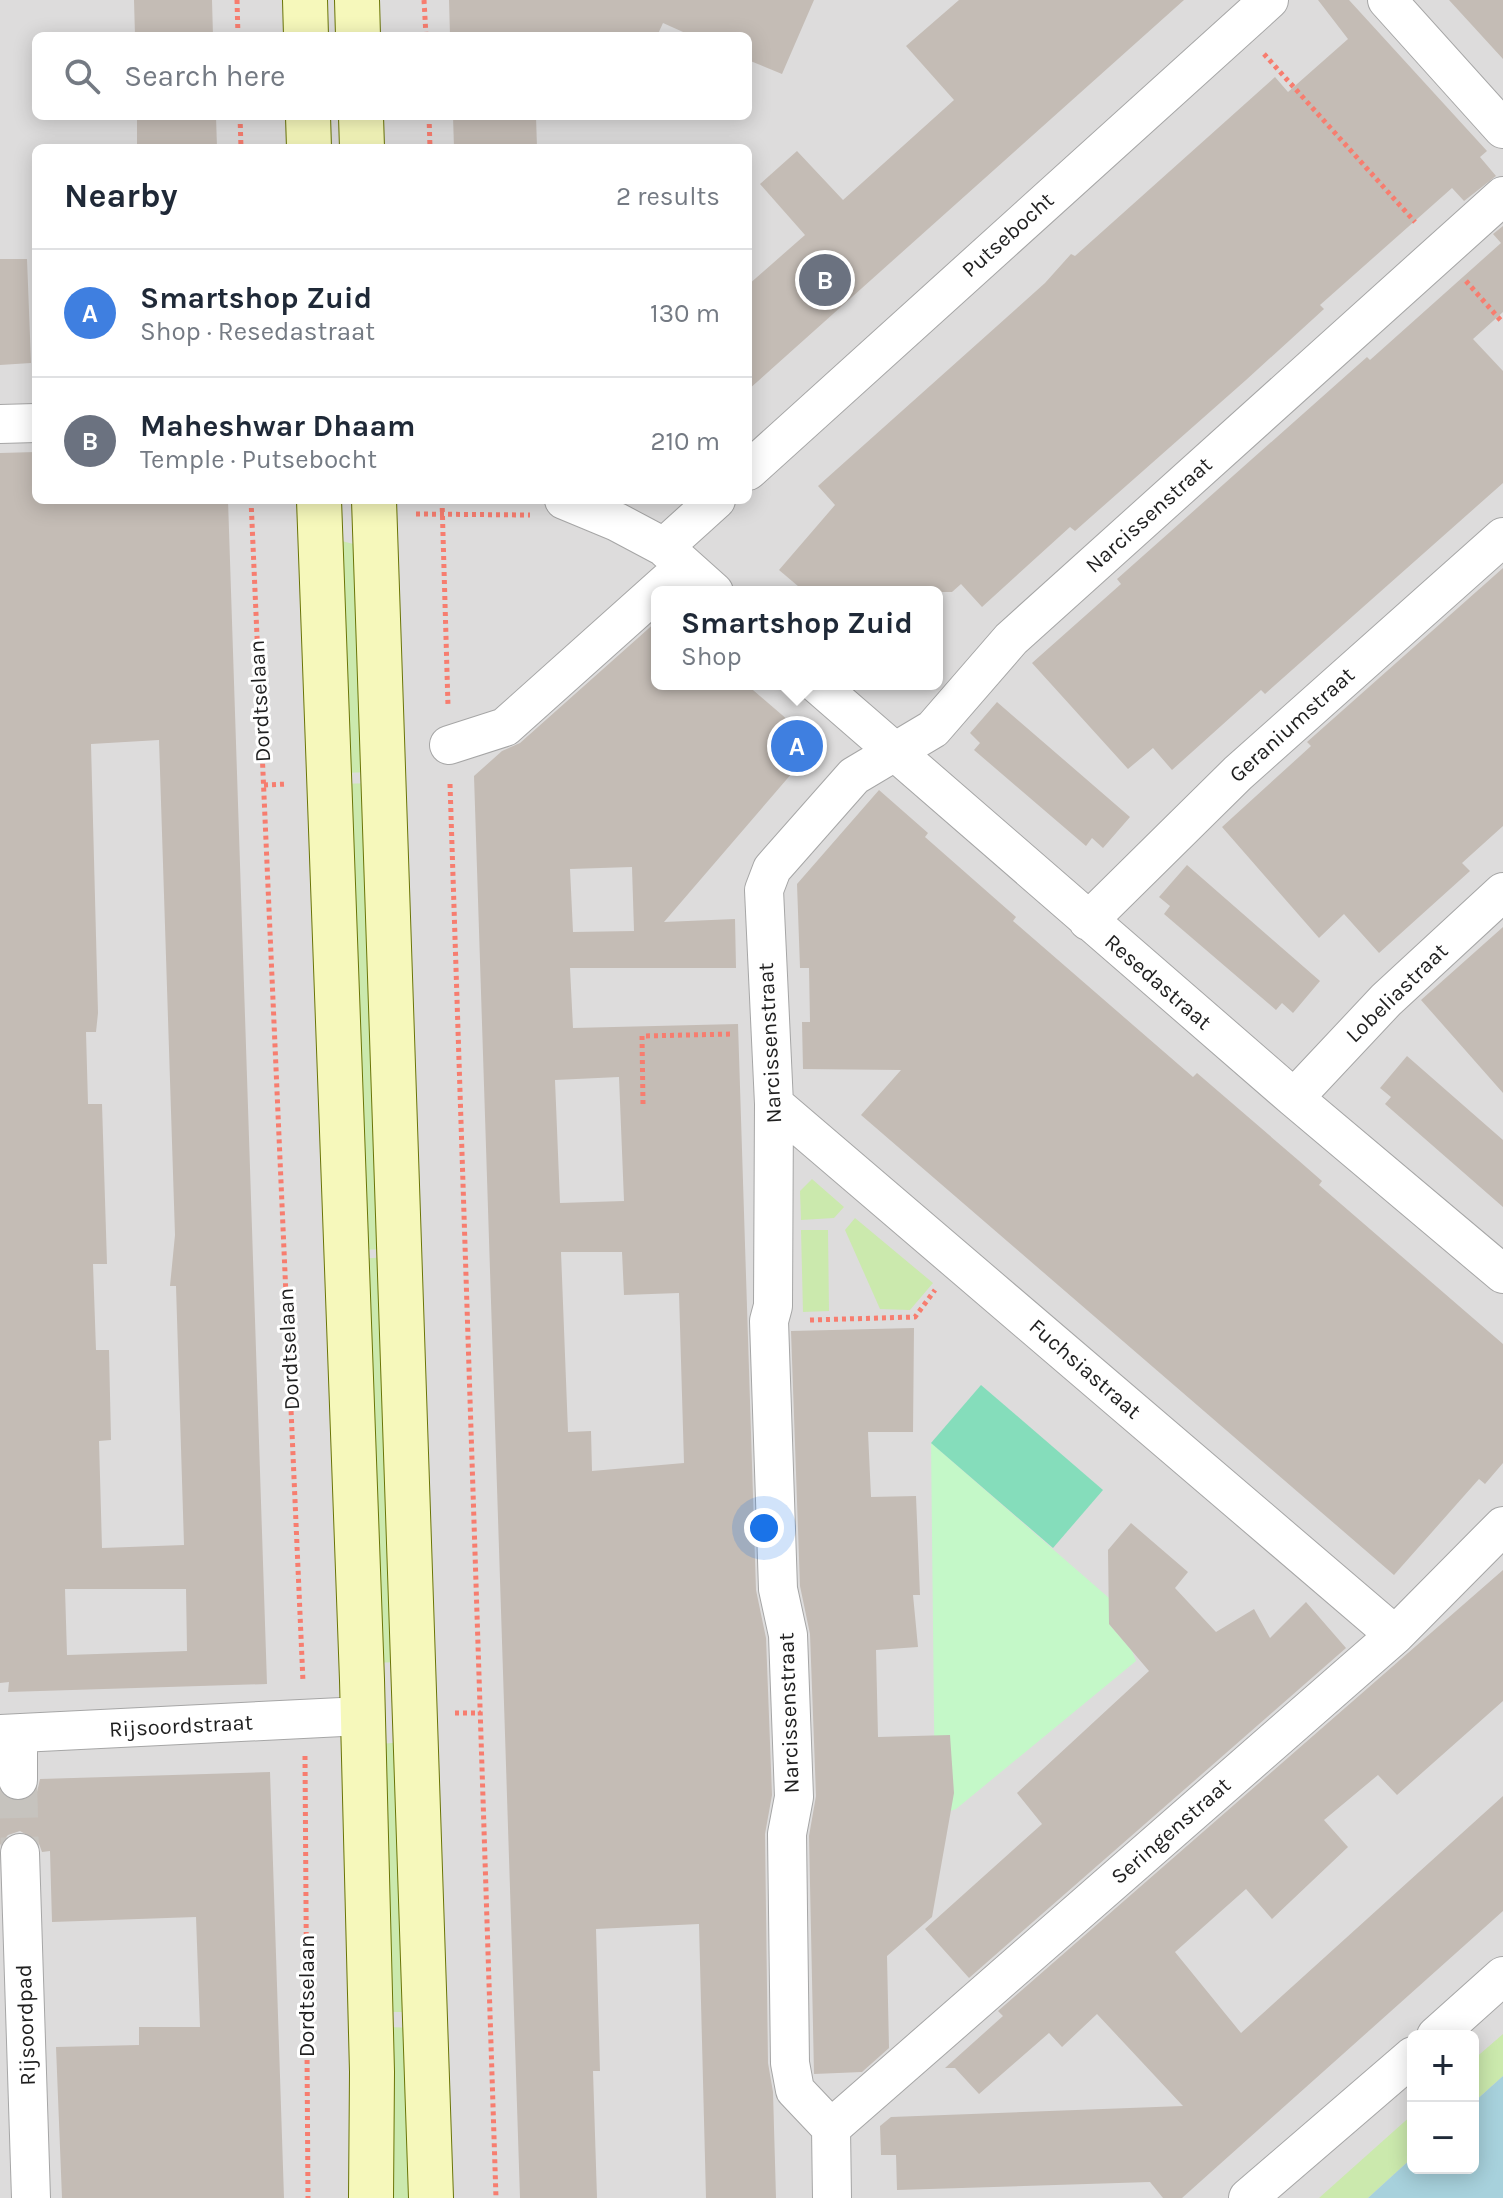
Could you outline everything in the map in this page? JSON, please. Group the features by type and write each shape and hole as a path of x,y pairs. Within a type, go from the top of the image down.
{"main road":[{"path":"305,0 306,32"},
{"path":"357,0 358,32"},
{"path":"308,120 309,144"},
{"path":"361,120 362,144"},
{"path":"319,504 362,1716 372,2072 371,2198"},
{"path":"374,504 431,2198"}],"street":[{"name":"Putsebocht","path":"752,467 1269,0"},
{"path":"1387,0 1503,129"},
{"name":"Narcissenstraat","path":"831,2128 795,2090 790,2063 787,1834 794,1797 788,1635 778,1589 769,1321 773,1306 774,1104 768,1039 764,890 772,869 854,776 933,729 1011,639 1503,196"},
{"path":"0,424 32,423"},
{"path":"574,504 617,522 674,557 707,586"},
{"path":"449,745 505,727 674,557 713,504"},
{"name":"Geraniumstraat","path":"1088,921 1238,773 1503,537"},
{"name":"Resedastraat","path":"824,690 1294,1098 1502,1271"},
{"name":"Lobeliastraat","path":"1294,1098 1386,1000 1503,892"},
{"name":"Fuchsiastraat","path":"774,1104 1395,1635"},
{"name":"Seringenstraat","path":"831,2128 1395,1635 1503,1526"},
{"name":"Rijsoordstraat","path":"9,1734 362,1716"},
{"path":"9,1734 18,1780"},
{"name":"Rijsoordpad","path":"20,1853 31,2198"},
{"path":"1443,2030 1503,1976"},
{"path":"1248,2198 1407,2061"},
{"path":"831,2128 832,2198"}],"path":[{"path":"237,0 238,32"},
{"path":"424,0 426,32"},
{"path":"1239,27 1503,323"},
{"path":"240,120 241,144"},
{"path":"429,120 430,144"},
{"name":"Dordtselaan","path":"251,504 305,1719 308,2198"},
{"path":"442,504 496,2198"},
{"path":"643,1104 642,1036 739,1034 768,1039"},
{"path":"769,1321 915,1317 958,1260"}],"shaded area":[{"path":"0,0 1503,0 1503,2198 0,2198"}],"green space":[{"path":"334,539 365,547 372,772 341,773"},
{"path":"373,783 388,1249 356,1250 340,784"},
{"path":"812,1179 844,1207 834,1218 801,1220 800,1191"},
{"path":"855,1218 933,1283 910,1310 880,1309 845,1230"},
{"path":"801,1230 828,1230 829,1311 803,1312"},
{"path":"389,1257 401,1662 369,1663 356,1259"},
{"path":"981,1385 1103,1490 1053,1548 931,1443"},
{"path":"931,1443 1109,1598 1109,1624 1132,1651 1136,1661 956,1809 945,1813 935,1808"},
{"path":"406,1742 412,2012 385,2012 379,1744"},
{"path":"388,2027 415,2028 420,2198 393,2198"},
{"path":"1503,2034 1503,2076 1479,2098 1479,2055"},
{"path":"1407,2119 1407,2162 1368,2198 1319,2198"}],"water":[{"path":"1503,2076 1503,2198 1368,2198 1407,2162 1407,2174 1479,2174 1479,2098"}],"building":[{"path":"134,0 212,0 213,32 135,32"},
{"path":"449,0 814,0 782,74 752,62 752,32 683,32 663,23 659,32 450,32"},
{"path":"959,0 1184,0 752,386 752,281 805,235 760,184 797,151 843,200 954,100 906,46"},
{"path":"1318,0 1349,0 1487,151 1480,157 1496,176 1464,201 1452,188 1320,305 1324,309 1246,380 1075,531 1070,527 982,607 961,584 952,592 943,592 943,586 798,586 779,570 835,505 818,486 1045,283 1071,254 1075,256 1275,77 1288,92 1348,39"},
{"path":"1449,0 1503,0 1503,59"},
{"path":"137,120 216,120 217,144 137,144"},
{"path":"453,120 536,120 537,144 454,144"},
{"path":"1503,226 1503,312 1473,339 1503,371 1503,483 1265,694 1261,690 1172,770 1153,748 1128,769 1032,663 1121,584 1117,579 1367,357 1370,360 1501,243 1493,234"},
{"path":"0,259 27,259 31,363 0,365"},
{"path":"32,452 32,504 228,504 267,1684 8,1692 9,1682 0,1683 0,453","holes":["159,740 175,1235 170,1286 176,1286 184,1545 102,1548 99,1441 111,1440 109,1350 96,1350 93,1264 107,1264 102,1104 88,1104 86,1032 96,1032 98,1013 91,744","65,1589 186,1589 187,1651 67,1655"]},
{"path":"1503,568 1503,826 1462,863 1470,871 1379,953 1344,914 1319,938 1222,827 1311,746 1307,742"},
{"path":"651,626 651,690 753,690 810,739 804,746 811,751 664,922 735,919 736,968 570,968 573,1028 738,1024 756,1590 766,1638 772,1795 765,1834 768,2063 773,2092 776,2198 706,2198 699,1924 596,1929 600,2071 593,2071 597,2198 520,2198 474,776 502,751 520,743","holes":["632,867 634,931 573,932 570,869","619,1077 624,1201 560,1203 555,1080","561,1252 622,1252 624,1295 679,1293 684,1463 592,1471 591,1431 568,1432"]},
{"path":"997,702 1130,817 1103,848 1092,838 1086,846 974,750 980,743 970,733"},
{"path":"879,790 928,833 925,837 1016,917 1013,921 1193,1077 1197,1073 1298,1160 1322,1181 1319,1185 1503,1344 1503,1463 1485,1484 1479,1479 1394,1575 861,1115 901,1070 803,1069 802,1022 810,1022 809,968 800,968 797,884"},
{"path":"1187,865 1320,981 1293,1013 1282,1003 1276,1010 1164,914 1170,906 1159,897"},
{"path":"1503,927 1503,1093 1421,1000"},
{"path":"1407,1056 1503,1140 1503,1207 1385,1104 1391,1097 1380,1088"},
{"path":"914,1328 913,1432 868,1432 871,1497 916,1496 920,1595 913,1595 918,1647 876,1650 878,1737 950,1735 954,1793 932,1917 887,1956 889,2048 862,2072 814,2074 809,1836 816,1796 810,1634 800,1586 791,1331"},
{"path":"1131,1523 1188,1572 1175,1588 1216,1632 1254,1609 1270,1638 1306,1602 1346,1648 969,1978 925,1929 1042,1824 1017,1793 1149,1671 1109,1624 1108,1550"},
{"path":"1503,1570 1503,1701 1397,1795 1378,1775 1324,1820 1348,1847 1272,1919 1246,1889 1175,1952 1241,2033 1503,1796 1503,1911 1182,2198 1163,2198 1150,2182 897,2190 896,2155 881,2155 880,2126 891,2117 1183,2106 1097,2014 1062,2047 1049,2033 979,2094 955,2068 945,2068 1003,2016 998,2011"},
{"path":"270,1772 284,2198 62,2198 56,2047 139,2045 139,2027 200,2027 196,1917 52,1922 50,1851 42,1852 38,1841 20,1831 8,1835 0,1845 0,1792 8,1799 19,1802 37,1792 40,1779"}],"tunnel":[{"path":"18,1780 20,1853"}],"place":[{"name":"Maheshwar Dhaam","path":"825,280"},
{"name":"Smartshop Zuid","path":"797,746"}]}
